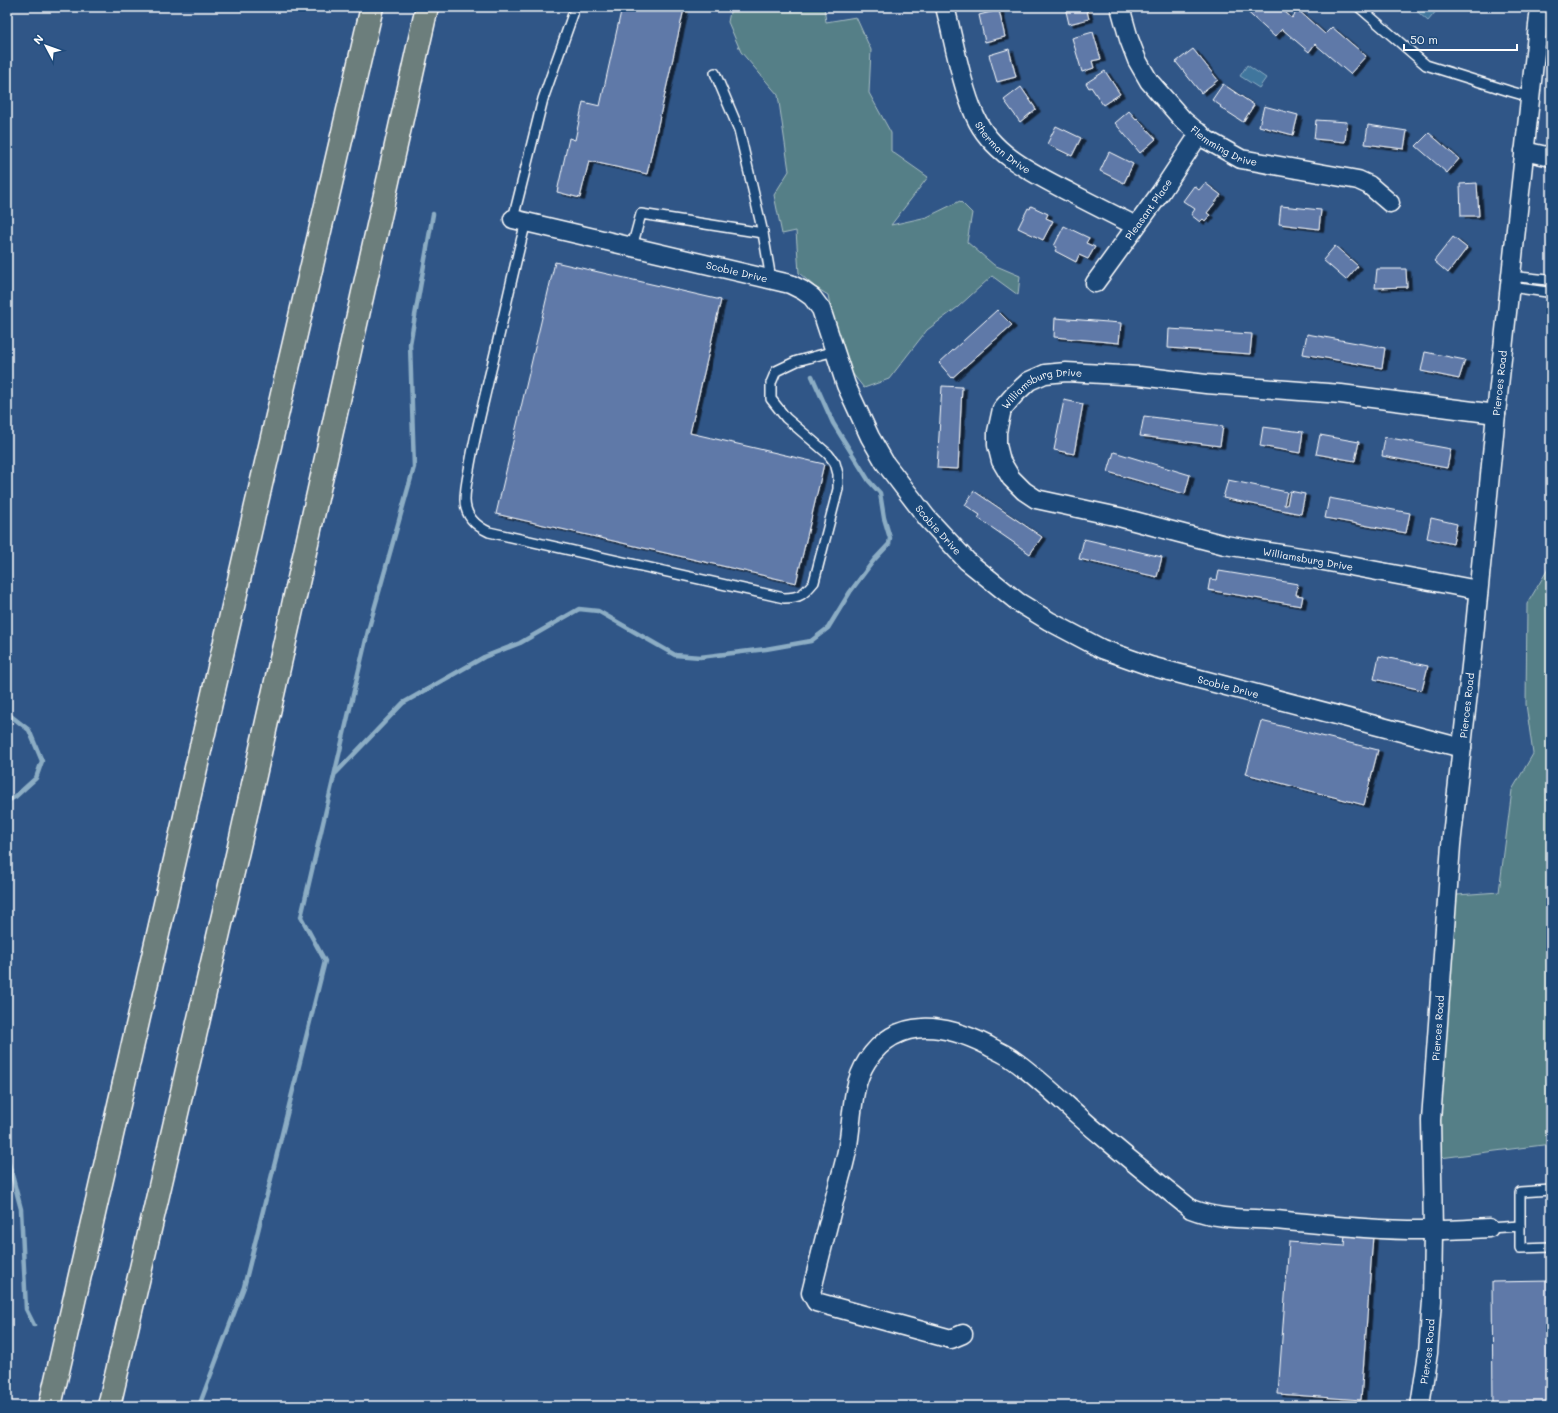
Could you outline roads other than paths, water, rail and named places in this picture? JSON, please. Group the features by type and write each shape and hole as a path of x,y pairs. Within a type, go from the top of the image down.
{"highway":[{"path":"50,1406 372,7"},
{"path":"109,1406 240,842 427,7"}],"street":[{"name":"Sherman Drive","path":"945,7 967,96 975,117 983,131 1008,158 1027,170 1136,226"},
{"name":"Flemming Drive","path":"1120,7 1128,39 1137,60 1149,81 1183,120 1207,140 1241,159 1358,180 1369,185 1390,204"},
{"name":"Pierces Road","path":"1420,1406 1428,1353 1432,1301 1432,1120 1452,845 1496,414 1512,281 1524,151 1540,7"},
{"name":"Pleasant Place","path":"1095,283 1161,192 1200,133"},
{"path":"1524,151 1551,156"},
{"name":"Scobie Drive","path":"519,220 771,279 790,284 812,297 821,309 846,385 870,437 885,463 927,518 967,561 1018,602 1042,618 1102,649 1150,666 1462,748"},
{"name":"Williamsburg Drive","path":"1478,590 1313,559 1225,545 1119,517 1036,499 1012,478 1001,461 997,445 997,432 1002,410 1015,394 1029,381 1045,374 1066,372 1140,376 1206,384 1340,394 1496,414"},
{"path":"963,1334 951,1339 816,1302 811,1293 847,1151 854,1098 860,1074 876,1049 891,1036 907,1030 920,1028 940,1028 970,1037 1010,1057 1039,1079 1101,1135 1191,1209 1204,1214 1221,1218 1263,1219 1362,1227 1433,1230 1489,1228"}],"lane":[{"path":"1359,7 1426,65 1530,97"},
{"path":"573,14 543,99 519,220 512,275 500,336 473,446 465,501 468,513 480,527 489,532 784,598 795,598 806,592 814,582 838,489 838,474 835,463 828,454 786,418 771,399 770,383 776,371 797,361 835,351"},
{"path":"715,73 738,130 763,233 771,279"},
{"path":"632,247 641,214 763,233"},
{"path":"1551,284 1548,280 1519,277 1512,281 1518,288 1547,292 1551,289"},
{"path":"1551,1190 1520,1192 1520,1248 1551,1247"},
{"path":"1489,1228 1520,1226"}],"water":[{"path":"1412,7 1434,7 1437,10 1428,21"},
{"path":"1247,65 1266,78 1259,88 1240,76"}],"waterway":[{"path":"199,1406 244,1287 325,961 301,917 368,631 414,467 410,344 433,214"},
{"path":"336,773 403,703 484,657 520,643 579,609 598,611 675,655 700,657 766,649 811,641 828,628 850,592 874,560 889,544 890,538 884,518 880,493 869,481 833,423 812,376"},
{"path":"7,713 29,730 42,761 36,778 15,797 7,801"},
{"path":"7,1156 21,1209 26,1309 34,1325"}]}
